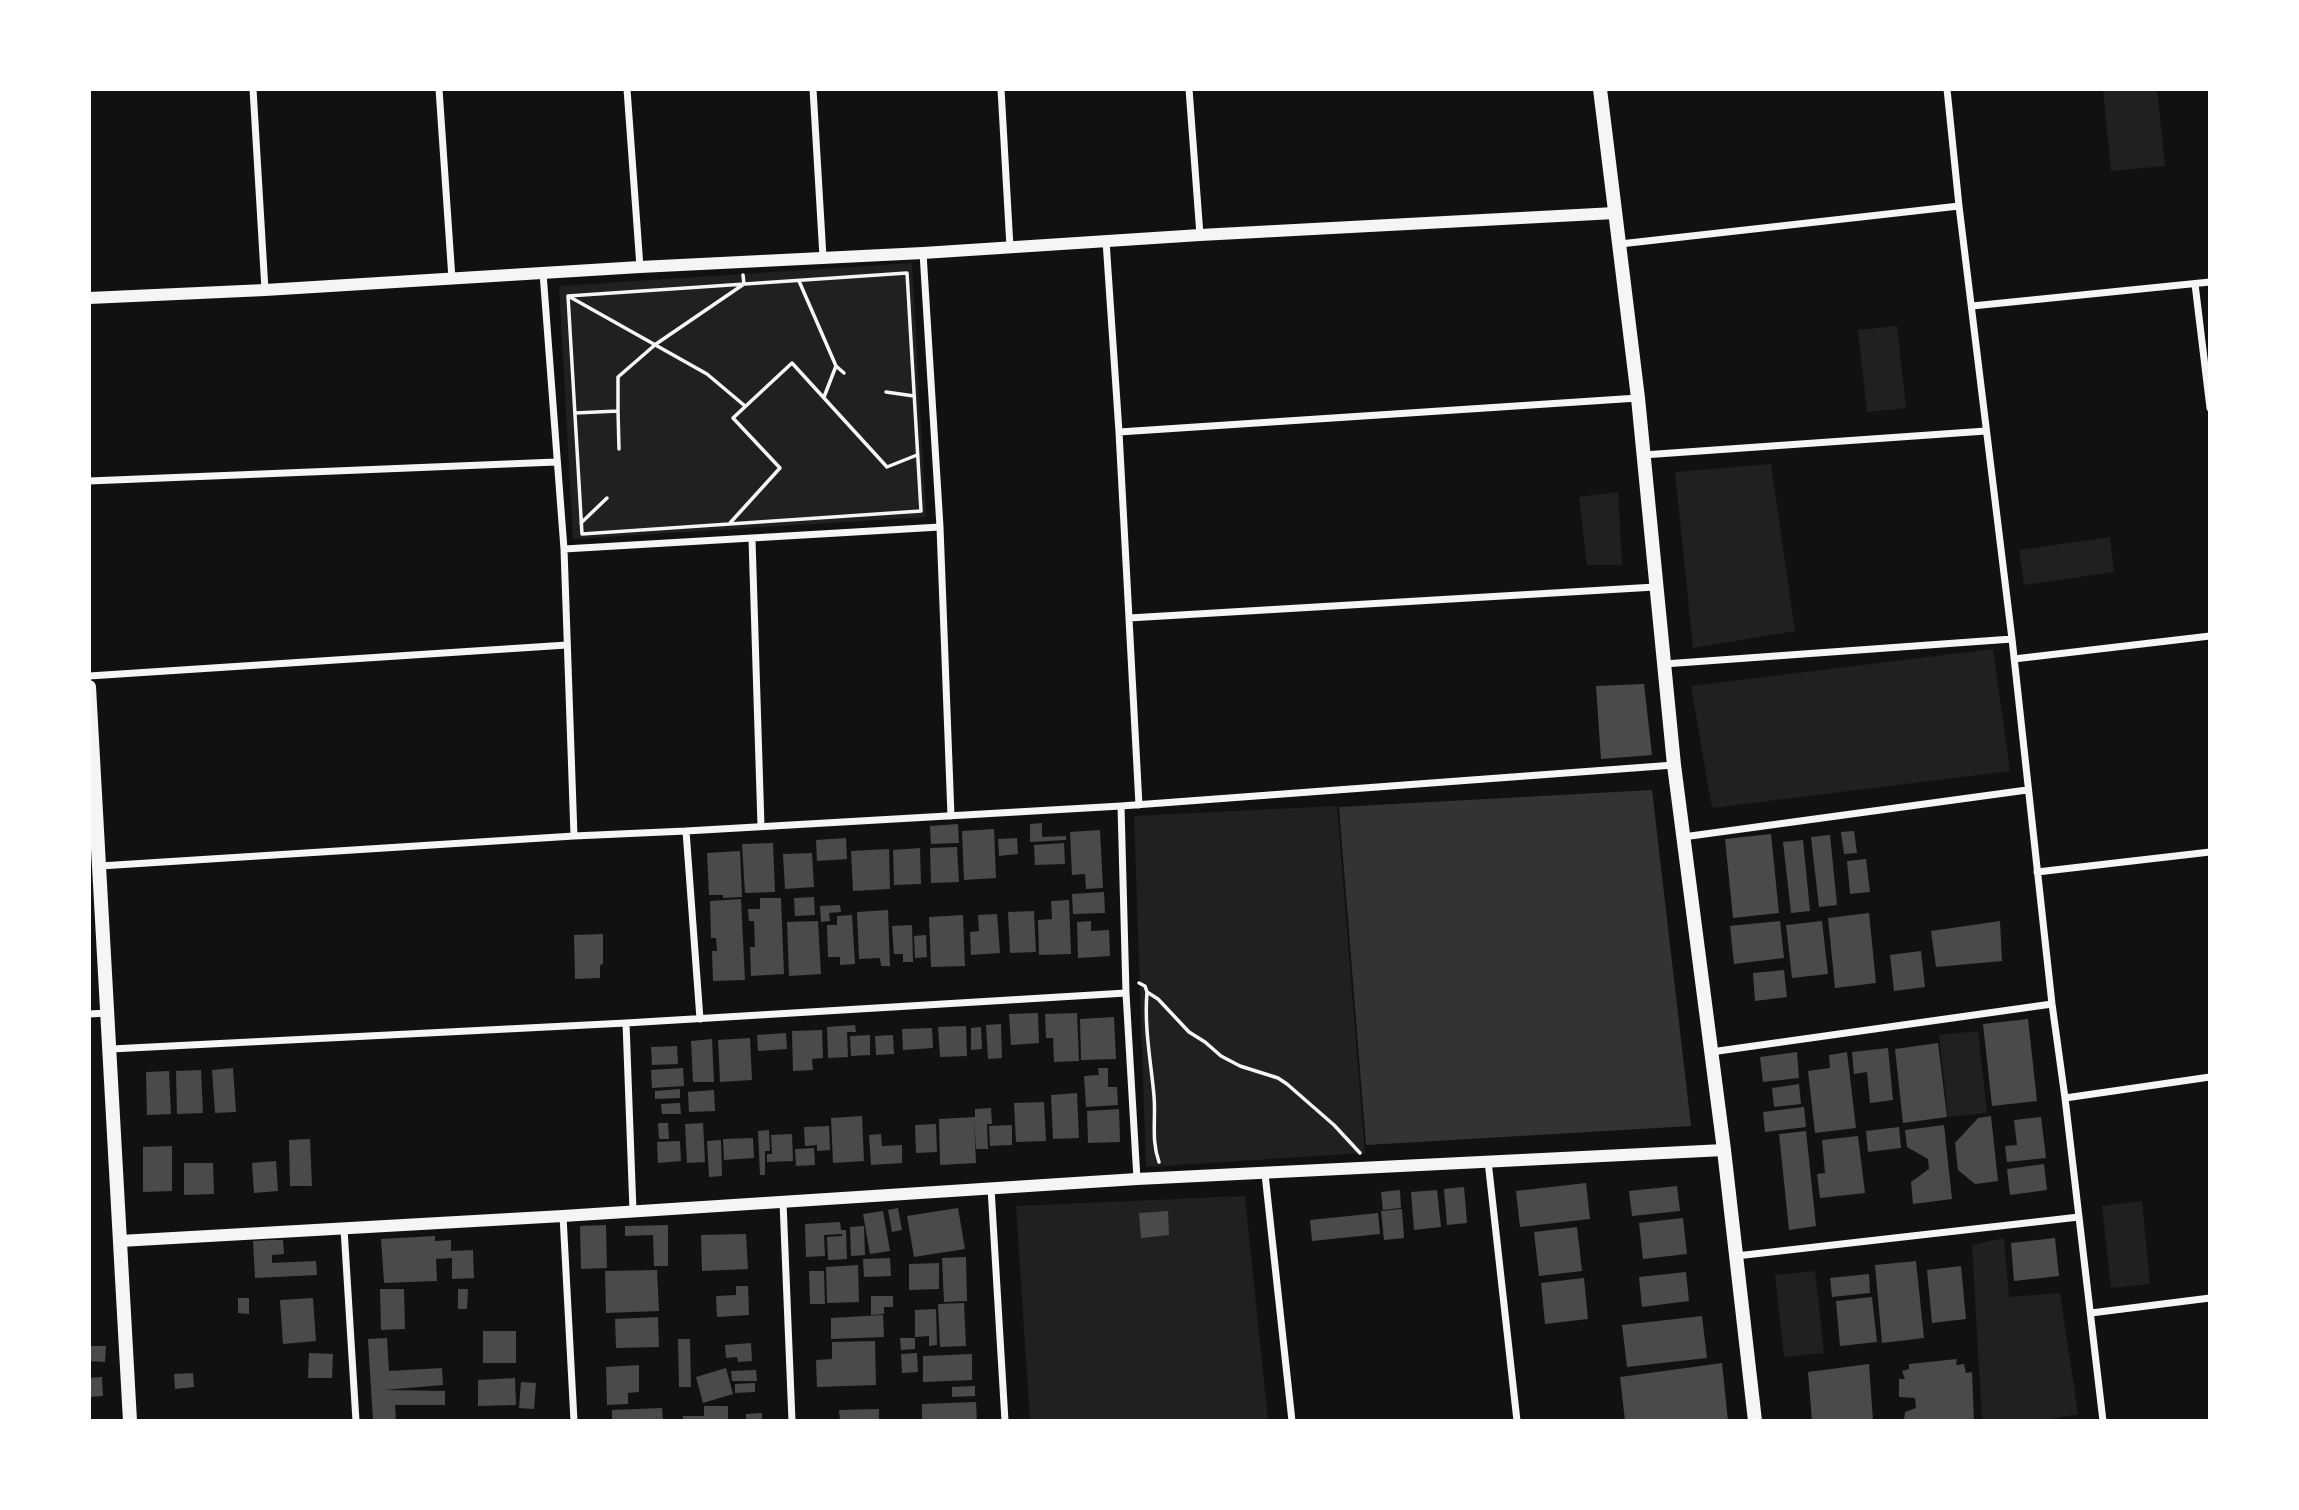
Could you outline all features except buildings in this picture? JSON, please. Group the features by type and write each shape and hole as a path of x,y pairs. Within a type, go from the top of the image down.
{"main road":[{"path":"1600,89 1638,398 1682,837 1724,1150 1755,1421"},
{"path":"89,687 130,1421"}],"street":[{"path":"253,89 265,290"},
{"path":"439,89 452,279"},
{"path":"627,89 640,267"},
{"path":"813,89 823,257"},
{"path":"1001,89 1010,247"},
{"path":"1189,89 1200,235"},
{"path":"1947,89 2052,1004 2103,1421"},
{"path":"1620,244 1959,206"},
{"path":"89,298 1615,214"},
{"path":"1106,241 1139,805"},
{"path":"923,253 940,527 951,816"},
{"path":"543,274 564,549 574,836"},
{"path":"1972,306 2210,282"},
{"path":"2195,284 2210,408"},
{"path":"1119,432 1638,398"},
{"path":"1643,455 1986,431"},
{"path":"89,481 556,462"},
{"path":"564,549 940,527"},
{"path":"752,539 761,826"},
{"path":"1129,618 1655,587"},
{"path":"2014,659 2210,636"},
{"path":"1663,664 2012,639"},
{"path":"89,676 567,645"},
{"path":"100,866 574,836 1139,805 1674,765"},
{"path":"1682,837 2027,790"},
{"path":"1121,806 1126,993 1137,1179"},
{"path":"685,831 700,1018"},
{"path":"2037,872 2210,852"},
{"path":"111,1049 626,1023 1126,993"},
{"path":"1711,1052 2052,1004"},
{"path":"89,1014 108,1013"},
{"path":"626,1023 633,1211"},
{"path":"2065,1098 2210,1077"},
{"path":"120,1241 1137,1179 1724,1150"},
{"path":"1488,1161 1517,1421"},
{"path":"1265,1174 1292,1421"},
{"path":"991,1188 1005,1421"},
{"path":"783,1202 792,1421"},
{"path":"563,1216 574,1421"},
{"path":"1736,1256 2079,1217"},
{"path":"344,1229 356,1421"},
{"path":"2091,1312 2210,1298"}],"path":[{"path":"907,273 921,511 582,534 568,296 907,273"},
{"path":"799,281 836,366 844,373"},
{"path":"619,449 618,377 656,344 744,284"},
{"path":"568,296 707,374 745,406"},
{"path":"729,524 780,468 733,418 792,363 887,467 918,455"},
{"path":"824,397 836,366"},
{"path":"886,392 914,396"},
{"path":"575,413 618,411"},
{"path":"562,526 580,523 607,498"},
{"path":"1138,982 1145,986 1147,992 1146,1036 1154,1095 1154,1147 1162,1168"},
{"path":"1147,992 1189,1032 1221,1056 1287,1084 1334,1125 1362,1155"}],"shaded area":[{"path":"2103,89 2157,89 2165,166 2111,171"},
{"path":"912,263 926,517 573,539 559,286"},
{"path":"1897,326 1906,408 1867,412 1858,330"},
{"path":"1771,464 1795,631 1693,648 1675,472"},
{"path":"1618,492 1622,565 1587,565 1579,497"},
{"path":"2110,537 2114,572 2024,585 2019,550"},
{"path":"1993,649 2010,771 1712,808 1691,686"},
{"path":"1652,790 1691,1126 1366,1145 1339,807"},
{"path":"1337,806 1365,1153 1146,1167 1134,816"},
{"path":"1978,1031 1987,1113 1948,1117 1939,1035"},
{"path":"1245,1196 1268,1421 1030,1421 1016,1206"},
{"path":"2142,1201 2150,1284 2111,1288 2102,1206"},
{"path":"2004,1238 2009,1297 2060,1293 2078,1414 2042,1421 1982,1421 1972,1245"},
{"path":"1815,1271 1824,1353 1784,1357 1775,1275"}]}
